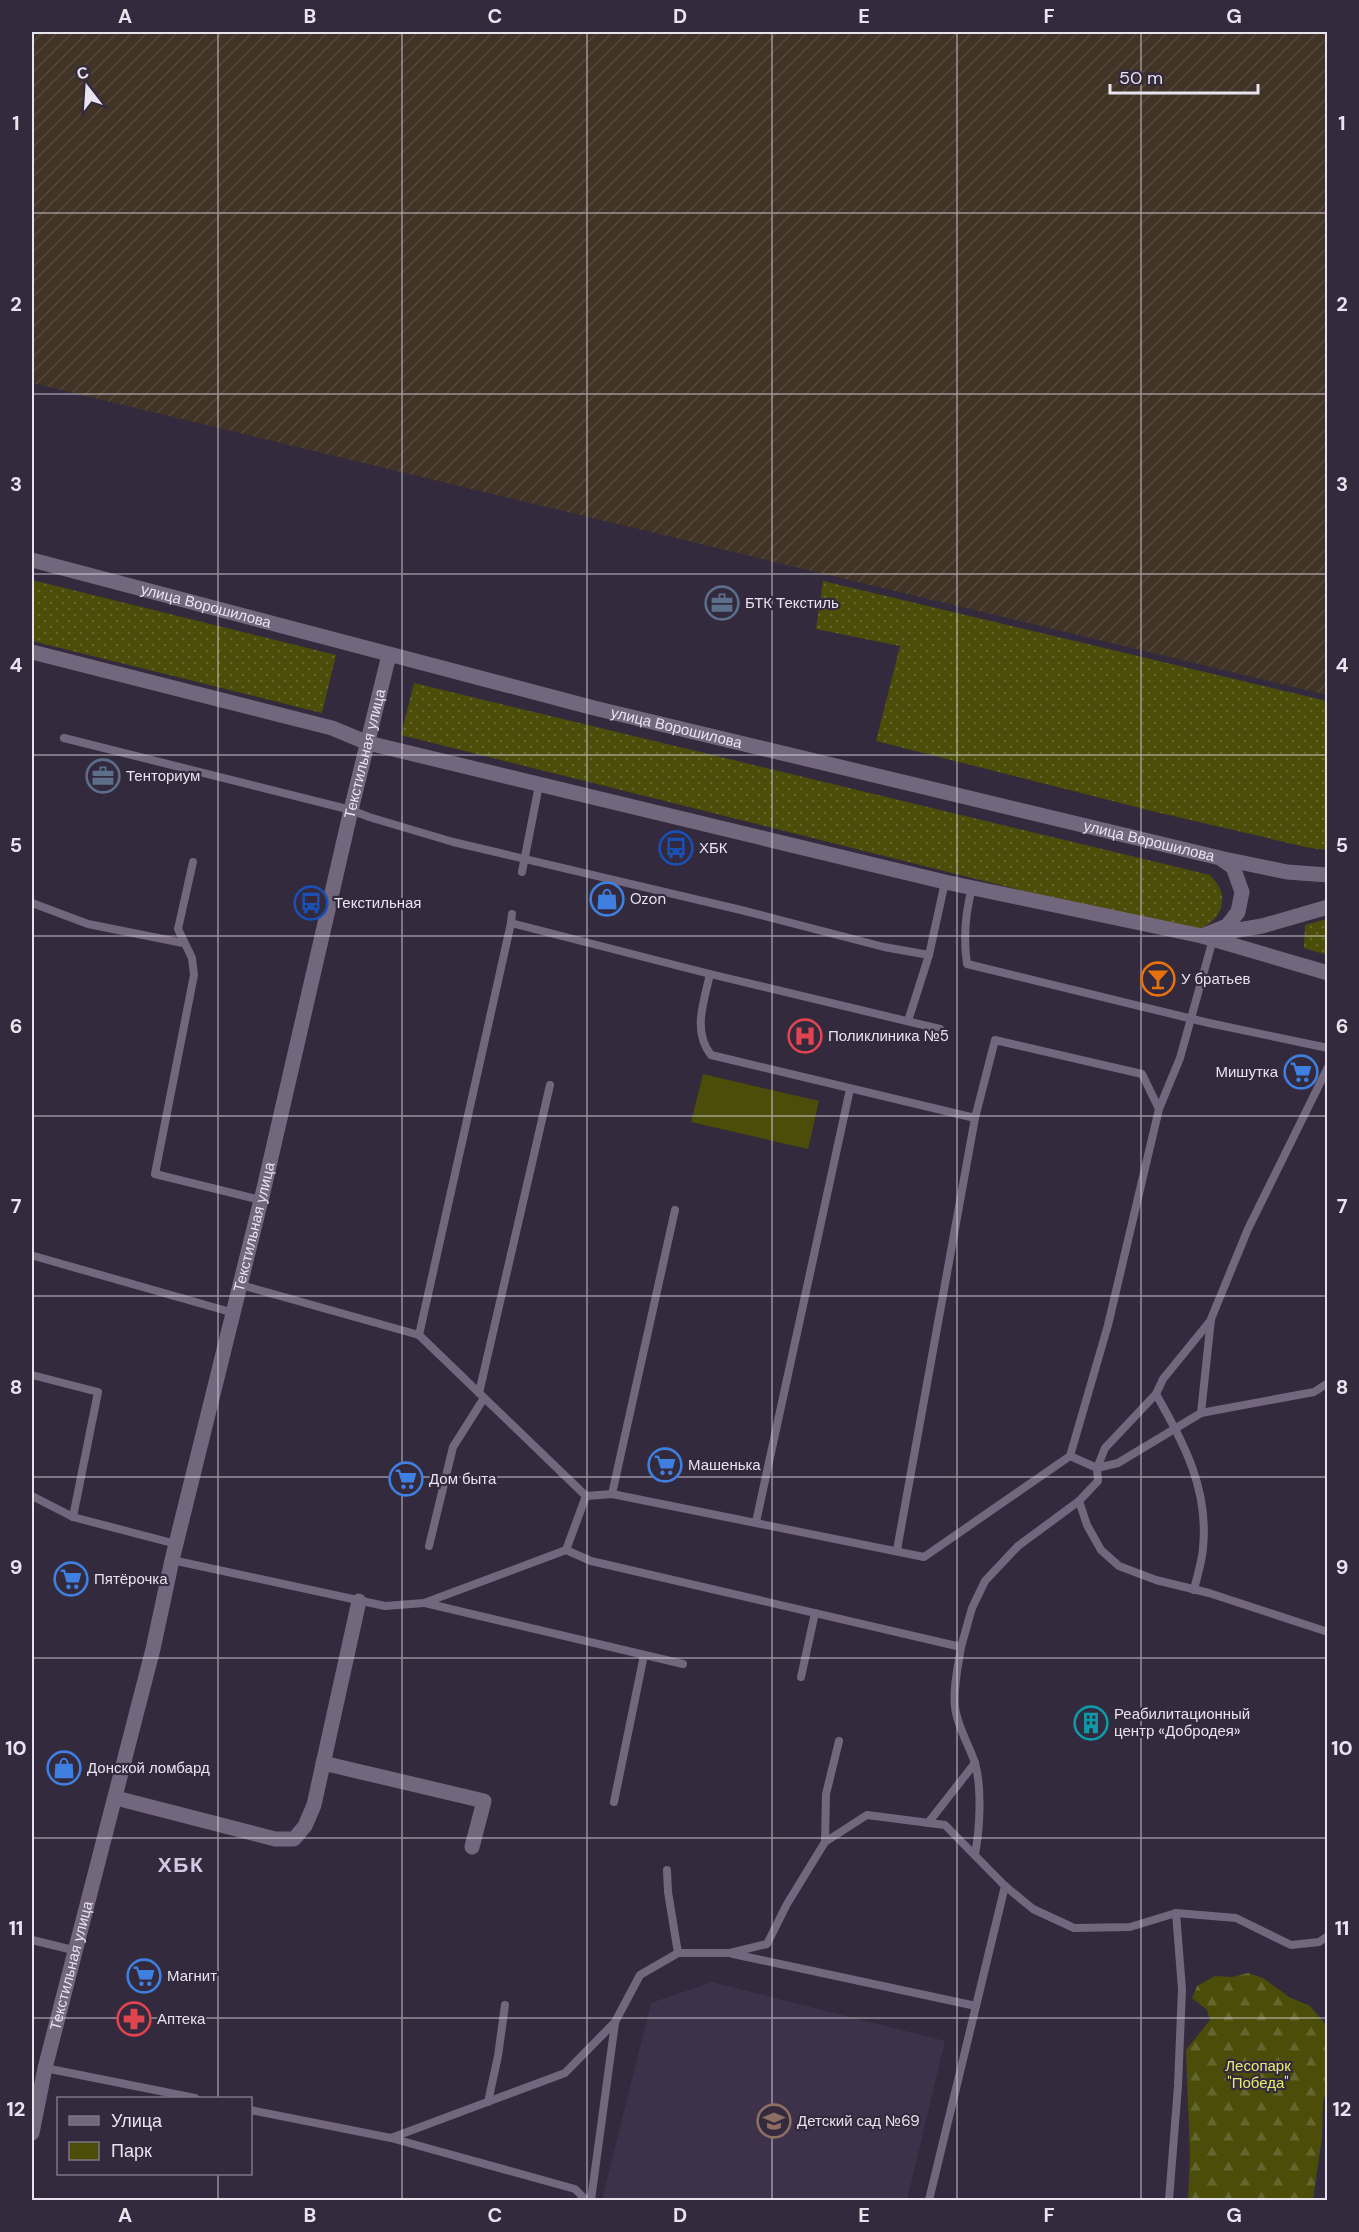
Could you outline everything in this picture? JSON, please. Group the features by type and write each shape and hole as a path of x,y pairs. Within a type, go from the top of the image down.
{"main road":[{"name":"улица Ворошилова","path":"32,560 594,708 1220,858 1233,867 1242,892 1238,912 1227,926 1207,938"},
{"path":"32,652 332,728 368,743 945,882 1207,938 1328,973"},
{"name":"Текстильная улица","path":"32,2133 45,2068 153,1649 172,1560 234,1313 389,655"},
{"path":"1220,858 1328,882"},
{"path":"1287,872 1328,875"},
{"path":"1207,938 1262,926 1328,906"},
{"path":"116,1797 275,1839 294,1839 305,1826 314,1805 359,1601"},
{"path":"323,1763 484,1801 472,1847"}],"lane":[{"path":"64,738 351,810 369,818 524,859 741,910 884,947 929,955"},
{"path":"522,872 539,785"},
{"path":"193,862 178,929 192,958 194,975 154,1174 261,1200"},
{"path":"908,1021 929,955 945,882"},
{"path":"972,888 966,912 963,942 967,964 1190,1018 1328,1048"},
{"path":"32,903 88,924 183,943"},
{"path":"419,1335 512,919 710,974 940,1029"},
{"path":"240,1285 419,1335 586,1496 612,1494 924,1557 1070,1456 1108,1325 1159,1109 1180,1058 1207,938"},
{"path":"710,974 700,1026 703,1044 711,1055 975,1118"},
{"path":"897,1550 975,1118 995,1040 1142,1074 1159,1109"},
{"path":"1201,1413 1211,1319 1248,1229 1328,1067"},
{"path":"429,1546 453,1448 481,1395 550,1085"},
{"path":"756,1522 850,1089"},
{"path":"612,1494 675,1210"},
{"path":"34,1256 234,1313"},
{"path":"975,1854 979,1832 979,1784 975,1763 955,1709 954,1692 961,1647 972,1608 985,1581 1018,1546 1078,1501 1098,1481 1097,1468 1106,1448 1156,1394 1163,1379 1211,1319"},
{"path":"32,1376 98,1392 73,1517"},
{"path":"1070,1456 1097,1468 1118,1463 1201,1413 1314,1392 1328,1383"},
{"path":"1156,1394 1190,1458 1203,1502 1203,1548 1194,1590"},
{"path":"32,1496 73,1517 176,1544"},
{"path":"566,1550 586,1496"},
{"path":"1078,1501 1087,1525 1101,1550 1119,1566 1156,1580 1328,1632"},
{"path":"172,1560 384,1606 424,1603 566,1550 591,1561 961,1647"},
{"path":"424,1603 683,1664"},
{"path":"801,1677 815,1613"},
{"path":"614,1802 644,1655"},
{"path":"825,1842 825,1794 839,1741"},
{"path":"928,1823 975,1763"},
{"path":"730,1953 766,1944 786,1904 825,1842 867,1815 945,1825 1005,1886 1033,1909 1074,1928 1130,1927 1176,1913 1236,1918 1291,1945 1319,1942 1328,1936"},
{"path":"667,1870 668,1892 678,1953"},
{"path":"929,2200 1005,1886"},
{"path":"1169,2200 1178,2086 1182,1989 1176,1913"},
{"path":"32,1940 77,1951"},
{"path":"391,2139 565,2073 615,2022 640,1975 678,1953 730,1953 976,2006"},
{"path":"488,2102 506,2005"},
{"path":"588,2200 615,2022"},
{"path":"45,2068 190,2097"},
{"path":"252,2110 391,2139 575,2189 588,2200"}],"shaded area":[{"path":"32,32 1327,32 1327,695 32,383"},
{"name":"Детский сад №69","path":"712,1982 945,2041 907,2200 602,2200 651,2003"}],"green space":[{"path":"32,580 336,655 322,713 32,641"},
{"path":"823,581 1327,701 1327,850 1156,812 876,741 900,646 816,629"},
{"path":"414,683 1210,875 1221,893 1221,906 1216,917 1206,925 1194,929 1176,929 401,735"},
{"path":"1327,919 1327,955 1304,948 1305,925"},
{"path":"703,1074 819,1101 808,1149 691,1122"},
{"name":"Лесопарк \"Победа\"","path":"1248,1973 1263,1978 1289,1997 1310,2006 1327,2026 1327,2089 1323,2102 1322,2137 1313,2200 1188,2200 1190,2157 1186,2050 1210,2020 1207,2010 1192,1998 1197,1986 1215,1976 1232,1977"}],"place":[{"name":"БТК Текстиль","path":"722,603"},
{"name":"Тенториум","path":"103,776"},
{"name":"ХБК","path":"676,848"},
{"name":"Ozon","path":"607,899"},
{"name":"Текстильная","path":"311,903"},
{"name":"У братьев","path":"1158,979"},
{"name":"Поликлиника №5","path":"805,1036"},
{"name":"Мишутка","path":"1301,1072"},
{"name":"Машенька","path":"665,1465"},
{"name":"Дом быта","path":"406,1479"},
{"name":"Пятёрочка","path":"71,1579"},
{"name":"Реабилитационный центр «Добродея»","path":"1091,1723"},
{"name":"Донской ломбард","path":"64,1768"},
{"name":"Магнит","path":"144,1976"},
{"name":"Аптека","path":"134,2019"},
{"name":"Детский сад №69","path":"774,2121"}],"district":[{"name":"ХБК","path":"181,1865"}]}
